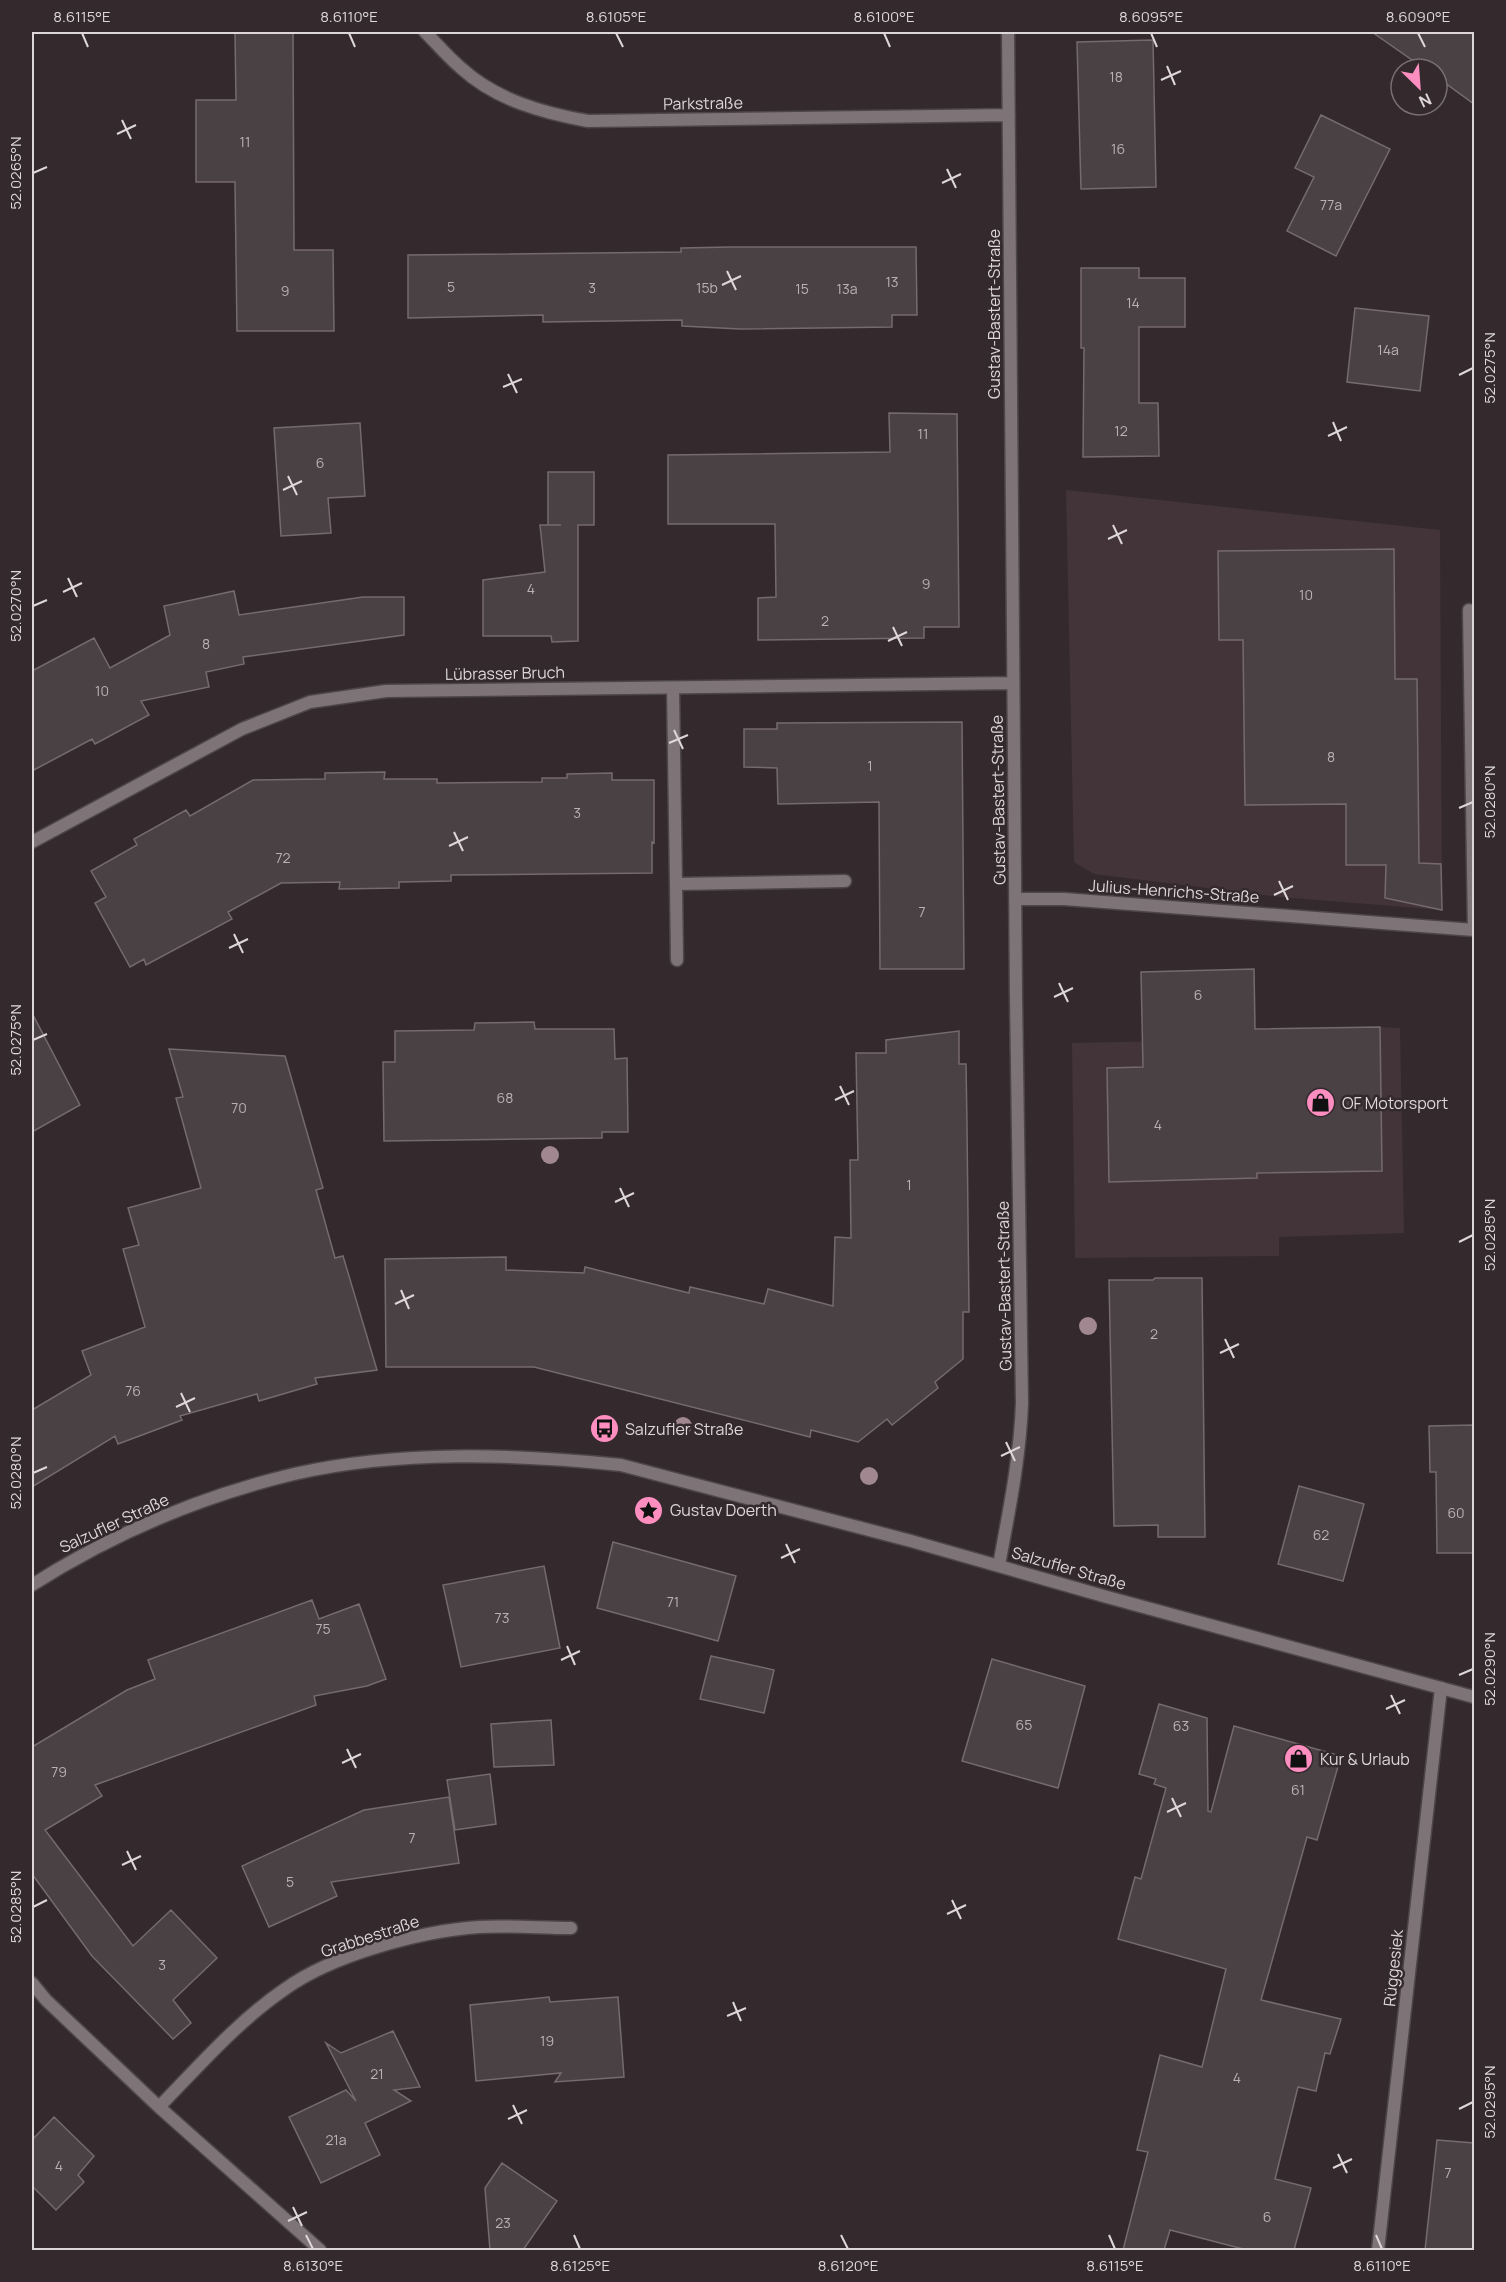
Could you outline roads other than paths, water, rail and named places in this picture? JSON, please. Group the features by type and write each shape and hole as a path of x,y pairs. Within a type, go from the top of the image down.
{"street":[{"name":"Parkstraße","path":"425,32 462,69 488,87 520,104 554,115 588,121 1009,115"},
{"name":"Gustav-Bastert-Straße","path":"999,1565 1015,1479 1023,1403 1015,899 1008,32"},
{"name":"Julius-Henrichs-Straße","path":"1015,899 1064,899 1474,930 1469,609"},
{"name":"Lübrasser Bruch","path":"32,842 242,729 310,702 386,691 1013,683"},
{"path":"673,688 677,960"},
{"path":"676,884 845,881"},
{"name":"Salzufler Straße","path":"32,1585 66,1563 127,1533 219,1495 296,1474 379,1461 449,1456 576,1461 621,1466 999,1565 1474,1697"},
{"name":"Rüggesiek","path":"1378,2250 1441,1688"},
{"name":"Grabbestraße","path":"159,2108 254,2012 287,1987 336,1961 375,1948 468,1928 571,1928"},
{"path":"32,1983 46,2000 159,2108 321,2250"}],"place":[{"name":"OF Motorsport","path":"1321,1103"},
{"name":"Salzufler Straße","path":"604,1429"},
{"name":"Gustav Doerth","path":"649,1510"},
{"name":"Kur & Urlaub","path":"1299,1759"}]}
